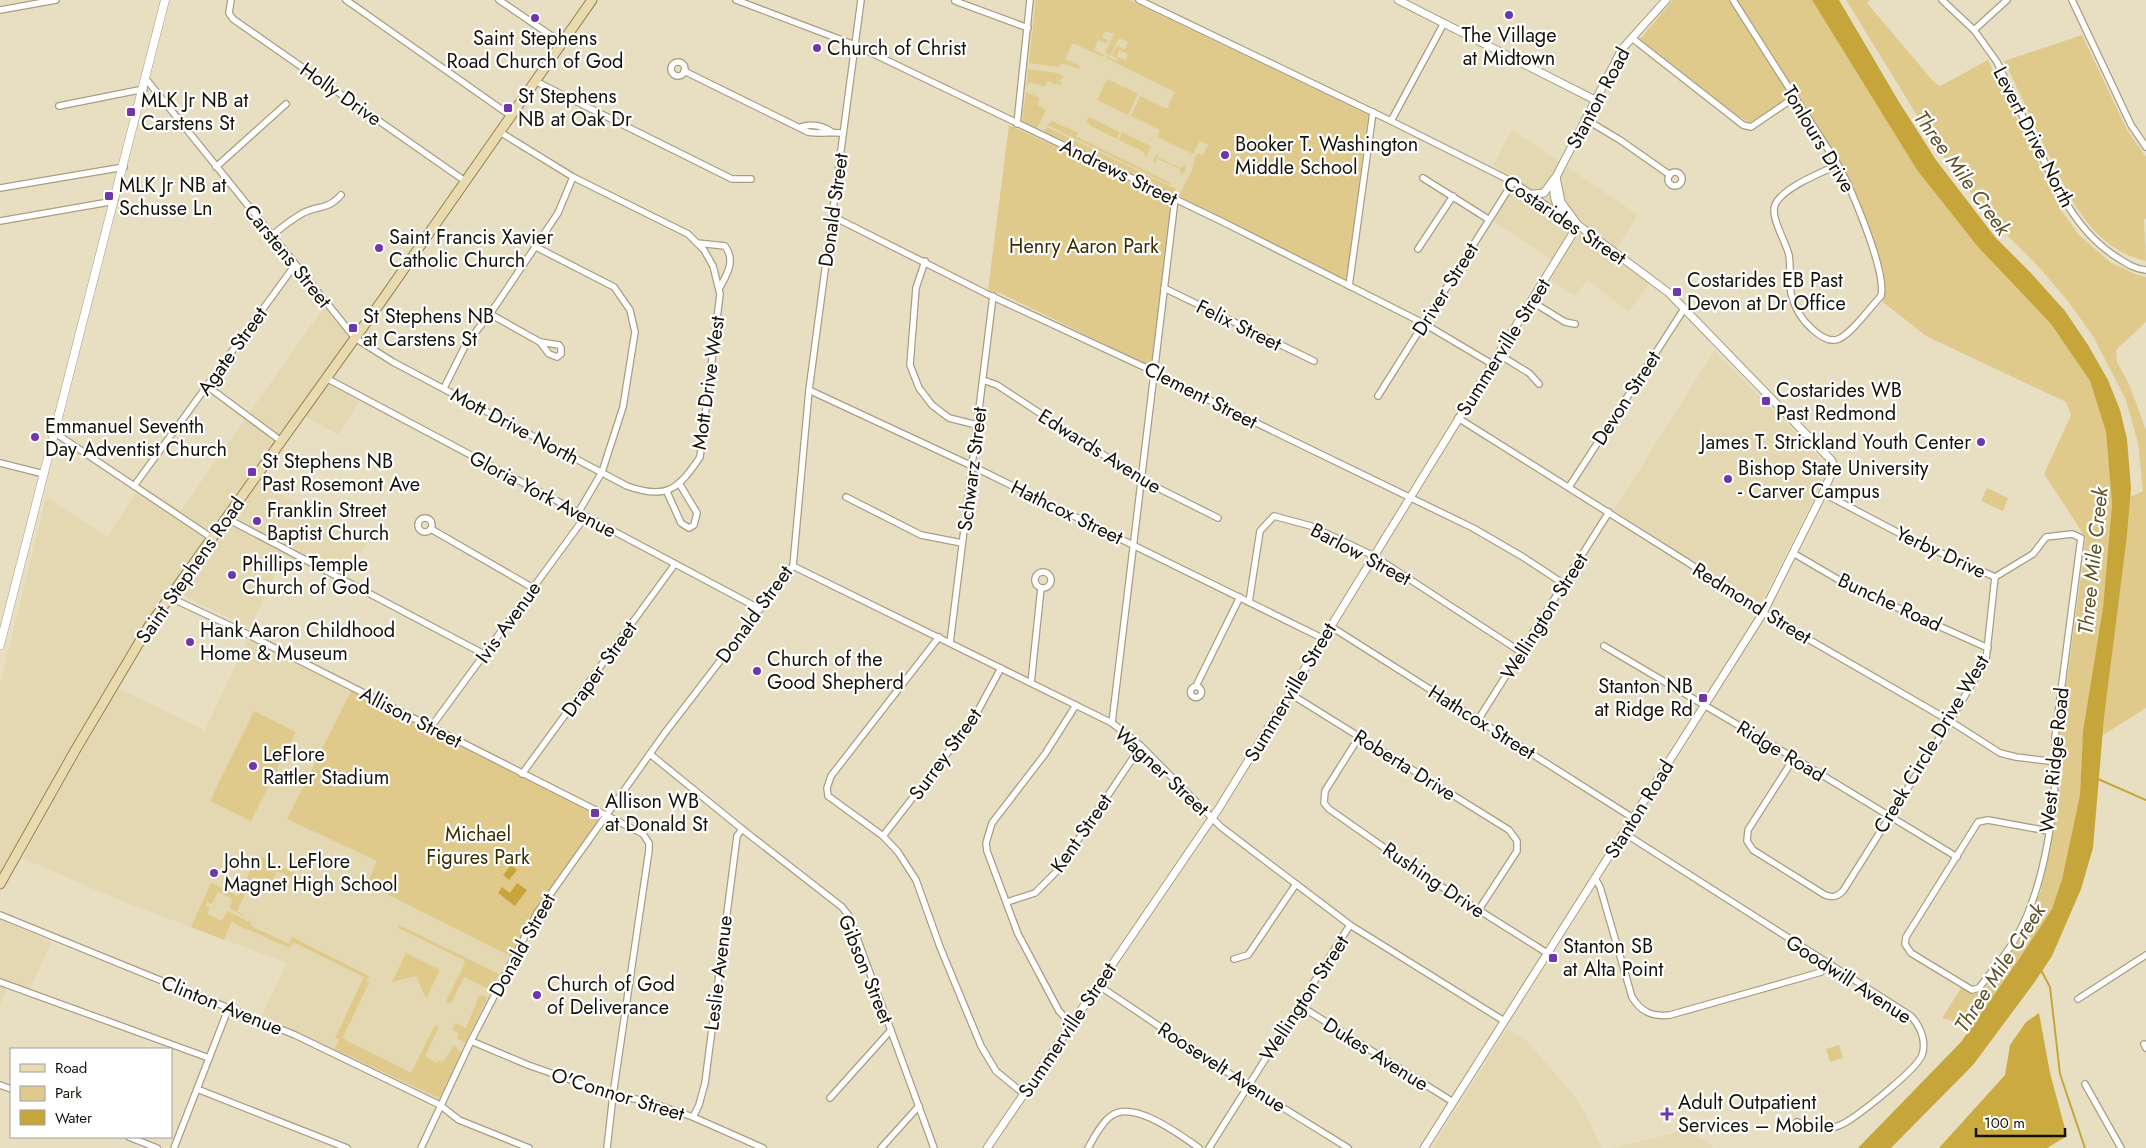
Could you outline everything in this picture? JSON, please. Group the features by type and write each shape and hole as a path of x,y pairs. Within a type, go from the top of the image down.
{"main road":[{"path":"0,644 166,0"},
{"name":"Saint Stephens Road","path":"0,884 76,748 149,626 355,338 592,0"}],"street":[{"path":"0,10 56,0"},
{"name":"Holly Drive","path":"231,0 229,13 233,19 465,181"},
{"path":"346,0 511,116"},
{"path":"499,0 562,43"},
{"name":"Andrews Street","path":"736,0 855,45 1174,199 1424,323 1492,364"},
{"name":"Donald Street","path":"421,1148 471,1041 536,913 650,754 792,566 809,390 861,0"},
{"path":"1017,124 1030,0"},
{"name":"Costarides Street","path":"1138,0 1390,120 1533,194 1565,218 1578,225 1669,294 1832,461"},
{"path":"1398,0 1595,100"},
{"name":"Stanton Road","path":"1565,218 1554,199 1553,190 1556,178 1622,49 1666,0"},
{"name":"Tonlours Drive","path":"1733,0 1838,165 1852,193 1880,271 1883,288 1881,296 1844,337 1835,341 1822,337 1807,324 1798,312 1791,293 1789,255 1773,212 1775,204 1782,196 1809,178 1838,165"},
{"name":"Levert Drive North","path":"1942,0 1974,30 1997,62 2068,208 2097,243 2132,267 2146,270"},
{"path":"1974,30 2007,0"},
{"path":"2072,0 2131,125 2146,147"},
{"path":"955,1 1028,28"},
{"path":"1390,120 1444,24"},
{"path":"1632,38 1743,125 1751,127 1794,96"},
{"path":"684,71 808,132 824,134 832,132 843,133"},
{"name":"Carstens Street","path":"146,79 355,338"},
{"path":"535,81 732,179 751,179"},
{"path":"59,106 144,89"},
{"path":"216,166 286,104"},
{"path":"1349,286 1372,112"},
{"path":"1585,119 1620,140 1670,175"},
{"name":"Mott Drive West","path":"500,132 573,176 688,234 704,250 713,266 719,289 718,323 700,457 687,477 679,483"},
{"path":"0,188 124,167"},
{"path":"444,388 466,344 490,314 558,213 573,176"},
{"path":"1423,178 1488,219"},
{"path":"1556,178 1561,202 1578,225"},
{"name":"Stanton Road","path":"1533,194 1544,193 1556,178"},
{"name":"Driver Street","path":"1378,396 1513,182"},
{"path":"271,236 304,212 328,206 334,203 341,195"},
{"path":"1418,250 1453,196"},
{"path":"1112,723 1174,199"},
{"path":"0,221 115,201"},
{"name":"Clement Street","path":"832,216 1482,533 1524,557 1564,584"},
{"name":"Summerville Street","path":"987,1148 1213,818 1322,638 1578,225"},
{"path":"697,243 725,246 729,252 730,265 719,289"},
{"path":"536,247 614,287 630,310 635,332 623,407 602,472 578,513"},
{"path":"925,262 916,288 910,365 919,388 932,405 949,418 977,425"},
{"name":"Agate Street","path":"134,486 295,265"},
{"name":"Felix Street","path":"1164,288 1314,361"},
{"name":"Schwarz Street","path":"950,643 993,296"},
{"path":"1531,301 1565,322 1576,324"},
{"name":"Devon Street","path":"1568,488 1684,308"},
{"path":"490,314 540,342"},
{"name":"Mott Drive North","path":"355,338 393,362 627,486 644,492 667,492"},
{"path":"1498,354 1528,373 1538,384"},
{"name":"Gloria York Avenue","path":"326,378 760,609"},
{"name":"Edwards Avenue","path":"984,380 997,385 1142,480 1218,518"},
{"path":"207,386 281,441"},
{"name":"Hathcox Street","path":"809,390 972,466 1322,638"},
{"name":"Redmond Street","path":"1458,418 1609,512 1763,613 1950,721 2000,753 2056,762"},
{"path":"55,433 212,538"},
{"name":"Stanton Road","path":"1424,1148 1763,613 1833,471 1832,461"},
{"path":"0,463 44,474"},
{"path":"679,483 697,513 694,525 689,528 681,523 667,492 679,483"},
{"name":"Yerby Drive","path":"1823,493 1914,541 1995,577 2033,554 2046,537 2072,534 2081,538"},
{"path":"846,497 921,535 962,543"},
{"name":"Wellington Street","path":"1478,720 1609,512"},
{"name":"Ivis Avenue","path":"431,727 585,516"},
{"name":"Barlow Street","path":"1249,602 1260,531 1274,516 1312,526 1374,556 1521,652"},
{"path":"226,518 484,654"},
{"path":"431,529 533,588"},
{"name":"West Ridge Road","path":"1957,857 1906,937 1905,944 1911,953 1972,990 1979,988 2014,940 2038,888 2055,797 2055,737 2081,538"},
{"name":"Bunche Road","path":"1793,553 1851,587 1988,648"},
{"name":"Draper Street","path":"522,774 675,564"},
{"name":"Wagner Street","path":"792,566 1112,723 1141,746 1220,826 1296,884 1350,925 1504,1021"},
{"name":"Creek Circle Drive West","path":"1794,758 1748,830 1747,841 1753,850 1824,895 1833,897 1843,892 1986,660 1995,577"},
{"path":"1030,683 1041,588"},
{"name":"Allison Street","path":"169,597 235,628 643,834 648,843 649,850 612,1096"},
{"path":"1196,686 1240,597"},
{"name":"Hathcox Street","path":"1330,626 1633,818"},
{"path":"939,638 831,776 827,788 828,796 883,836 898,852 916,880 940,948 981,1046 996,1071 1024,1094"},
{"name":"Ridge Road","path":"1604,646 1957,857"},
{"name":"Surrey Street","path":"883,836 973,720 1001,668"},
{"name":"Roberta Drive","path":"1289,693 1509,830 1517,841 1517,851 1478,911"},
{"path":"1071,1024 1058,1012 1018,934 987,851 986,843 992,823 1045,754 1076,705"},
{"name":"Rushing Drive","path":"1359,737 1325,792 1324,803 1329,809 1478,911 1547,954"},
{"name":"Kent Street","path":"1007,902 1035,893 1056,871 1141,746"},
{"name":"Gibson Street","path":"650,754 842,907 849,916 934,1148"},
{"path":"1957,857 1978,822 1988,820 2048,831"},
{"name":"Leslie Avenue","path":"693,1118 705,1083 725,918 737,836 742,829"},
{"name":"Goodwill Avenue","path":"1624,833 1911,1016 1921,1031 1923,1052 1920,1060 1850,1120 1827,1129 1815,1129 1797,1122"},
{"path":"1595,878 1600,887 1632,997 1642,1010 1648,1014 1670,1015 1822,972 1829,964"},
{"path":"1234,959 1248,955 1296,884"},
{"name":"Clinton Avenue","path":"0,915 295,1035 440,1105 458,1120 528,1148"},
{"name":"Wellington Street","path":"1209,1148 1350,925"},
{"path":"2078,999 2146,955"},
{"path":"0,982 209,1058"},
{"name":"Roosevelt Avenue","path":"1098,984 1248,1086 1348,1148"},
{"name":"Dukes Avenue","path":"1299,1005 1453,1102"},
{"path":"174,1148 229,1007"},
{"path":"830,1098 891,1030"},
{"name":"O'Connor Street","path":"471,1041 528,1065 612,1096 646,1101 693,1118 763,1148"},
{"path":"2085,1084 2120,1148"},
{"path":"197,1088 347,1148"},
{"path":"607,1148 612,1096"},
{"path":"882,1148 919,1106"},
{"path":"1088,1148 1111,1116 1122,1112 1142,1114 1171,1129 1199,1148"},
{"path":"132,1138 157,1148"}],"shaded area":[{"name":"Booker T. Washington Middle School","path":"1030,0 1139,0 1373,112 1349,286 1017,124"},
{"path":"1512,130 1638,215 1612,255 1649,283 1629,312 1588,280 1575,296 1551,280 1559,264 1492,221 1519,180 1493,165"},
{"path":"324,307 349,337 320,379 359,402 338,435 298,412 250,478 368,541 342,583 284,555 250,628 167,588 140,630 0,875 0,685 46,497 107,537 141,485 181,510"},
{"name":"Bishop State University - Carver Campus","path":"1714,351 1817,454 1822,464 1821,485 1760,605 1614,510"},
{"name":"John L. LeFlore Magnet High School","path":"249,637 352,689 287,819 378,861 368,884 512,957 440,1102 262,1015 287,963 124,902 22,858 117,688 205,730"},
{"path":"0,919 51,942 30,989 8,981 0,1008"},
{"path":"2039,1013 2050,1073 2067,1136 2047,1148 1939,1148 2005,1075 2010,1045 2026,1022"},
{"path":"1507,1029 1528,1042 1576,1098 1586,1114 1601,1148 1432,1148"},
{"path":"1687,1130 1715,1148 1613,1148"}],"green space":[{"name":"Booker T. Washington Middle School","path":"1036,0 1129,0 1367,114 1347,278 1344,279 1179,196 1192,170 1195,156 1199,153 1202,155 1209,145 1200,141 1193,154 1157,137 1160,130 1131,116 1140,96 1167,109 1175,92 1106,58 1107,56 1117,61 1118,57 1126,60 1128,54 1119,50 1116,59 1112,55 1117,46 1125,49 1128,42 1119,38 1110,56 1105,52 1114,34 1105,31 1102,37 1108,40 1107,44 1098,40 1094,50 1105,55 1103,57 1073,43 1065,59 1080,66 1079,69 1061,63 1059,67 1029,63"},
{"path":"1673,0 1812,0 1917,170 1978,247 2051,324 2090,381 2106,432 2112,504 2103,607 2083,731 2080,795 2062,879 2052,909 1972,1026 1942,1018 1961,988 1974,994 1982,992 2018,943 2041,891 2063,773 2063,761 2058,755 2058,748 2086,538 2044,474 2071,415 2066,402 1926,336 1883,302 1884,272 1850,180 1797,93 1749,122 1738,116 1640,39"},
{"path":"1846,0 1870,0 1867,3 1933,81 1940,86 1988,60 2062,211 2078,234 2110,262 2137,275 2146,277 2146,322 2116,350 2117,362 2129,384 2146,430 2146,708 2103,735 2130,497 2143,491 2138,443 2126,400 2093,336 2067,300 2037,265 1988,216 1937,148"},
{"path":"2082,35 2127,130 2146,157 2146,219 2144,219 2146,261 2126,254 2109,244 2081,214 2060,178 2004,61"},
{"path":"1028,69 1057,73 1064,77 1058,81 1061,82 1061,85 1048,81 1044,87 1031,82 1027,86"},
{"path":"1107,79 1138,94 1128,115 1097,100"},
{"path":"1026,92 1040,98 1037,104 1046,110 1037,128 1022,120"},
{"path":"1089,117 1120,132 1117,139 1089,125 1086,122"},
{"path":"1052,121 1079,133 1075,136 1171,183 1170,185 1047,125"},
{"name":"Henry Aaron Park","path":"1009,125 1172,200 1152,367 1002,294 988,290"},
{"path":"1047,127 1176,189 1174,194 1044,131"},
{"path":"1122,132 1151,146 1146,158 1144,152 1119,140"},
{"path":"1160,153 1157,157 1181,168 1186,165 1185,172 1181,175 1180,169 1156,158 1156,163 1153,162 1155,156"},
{"path":"1987,488 2008,498 2003,511 1981,501"},
{"name":"Michael Figures Park","path":"352,689 603,814 535,912 512,957 367,884 377,861 287,819"},
{"name":"LeFlore Rattler Stadium","path":"254,711 296,732 251,821 210,801"},
{"path":"258,855 318,885 316,890 277,871 270,885 253,877 237,911 253,920 229,908 233,899 218,892 212,904 207,902 206,906 210,908 207,914 222,921 227,911 252,923 251,926 289,944 292,937 369,976 366,982 369,983 343,1037 345,1040 410,1072 435,1025 439,1027 425,1056 437,1063 438,1060 443,1062 454,1045 462,1053 439,1098 334,1049 339,1040 335,1038 364,977 293,942 290,948 237,925 232,921 224,940 191,927 211,883 238,896"},
{"path":"399,925 499,974 491,990 464,977 451,1003 446,1001 465,963 464,960 398,928"},
{"path":"406,953 440,970 426,999 416,976 392,982"},
{"path":"482,995 487,998 486,1001 465,1043 457,1038 459,1033 452,1030 456,1023 466,1028 479,996"},
{"path":"1839,1045 1843,1058 1830,1062 1826,1049"}],"water":[{"path":"1812,0 1839,0 1899,102 1936,160 1995,237 2065,311 2088,345 2108,380 2120,410 2127,439 2131,488 2127,536 2104,718 2093,848 2081,889 2052,956 2034,983 1973,1065 1891,1148 1858,1148 1961,1042 2052,909 2062,879 2080,795 2083,731 2103,607 2112,504 2106,432 2090,381 2051,324 1978,247 1917,170"},
{"path":"511,865 517,870 509,880 503,875"},
{"path":"517,883 527,890 515,906 498,893 502,887 510,893"}],"waterway":[{"path":"2098,779 2146,800"},
{"path":"2041,970 2050,987 2060,1074 2085,1148"}],"place":[{"name":"The Village at Midtown","path":"1509,15"},
{"name":"Saint Stephens Road Church of God","path":"535,18"},
{"name":"Church of Christ","path":"817,48"},
{"name":"St Stephens NB at Oak Dr","path":"508,108"},
{"name":"MLK Jr NB at Carstens St","path":"131,112"},
{"name":"Booker T. Washington Middle School","path":"1225,155"},
{"name":"MLK Jr NB at Schusse Ln","path":"109,196"},
{"name":"Saint Francis Xavier Catholic Church","path":"379,248"},
{"name":"Costarides EB Past Devon at Dr Office","path":"1677,292"},
{"name":"St Stephens NB at Carstens St","path":"353,328"},
{"name":"Costarides WB Past Redmond","path":"1766,401"},
{"name":"Emmanuel Seventh Day Adventist Church","path":"35,437"},
{"name":"James T. Strickland Youth Center","path":"1981,442"},
{"name":"St Stephens NB Past Rosemont Ave","path":"252,472"},
{"name":"Bishop State University - Carver Campus","path":"1728,479"},
{"name":"Franklin Street Baptist Church","path":"257,521"},
{"name":"Phillips Temple Church of God","path":"232,575"},
{"name":"Hank Aaron Childhood Home & Museum","path":"190,642"},
{"name":"Church of the Good Shepherd","path":"757,671"},
{"name":"Stanton NB at Ridge Rd","path":"1703,698"},
{"name":"LeFlore Rattler Stadium","path":"253,766"},
{"name":"Allison WB at Donald St","path":"595,813"},
{"name":"John L. LeFlore Magnet High School","path":"214,873"},
{"name":"Stanton SB at Alta Point","path":"1553,958"},
{"name":"Church of God of Deliverance","path":"537,995"},
{"name":"Adult Outpatient Services – Mobile","path":"1667,1114"}],"water label":[{"name":"Three Mile Creek","path":"1962,173"},
{"name":"Three Mile Creek","path":"2093,561"},
{"name":"Three Mile Creek","path":"2000,968"}]}
